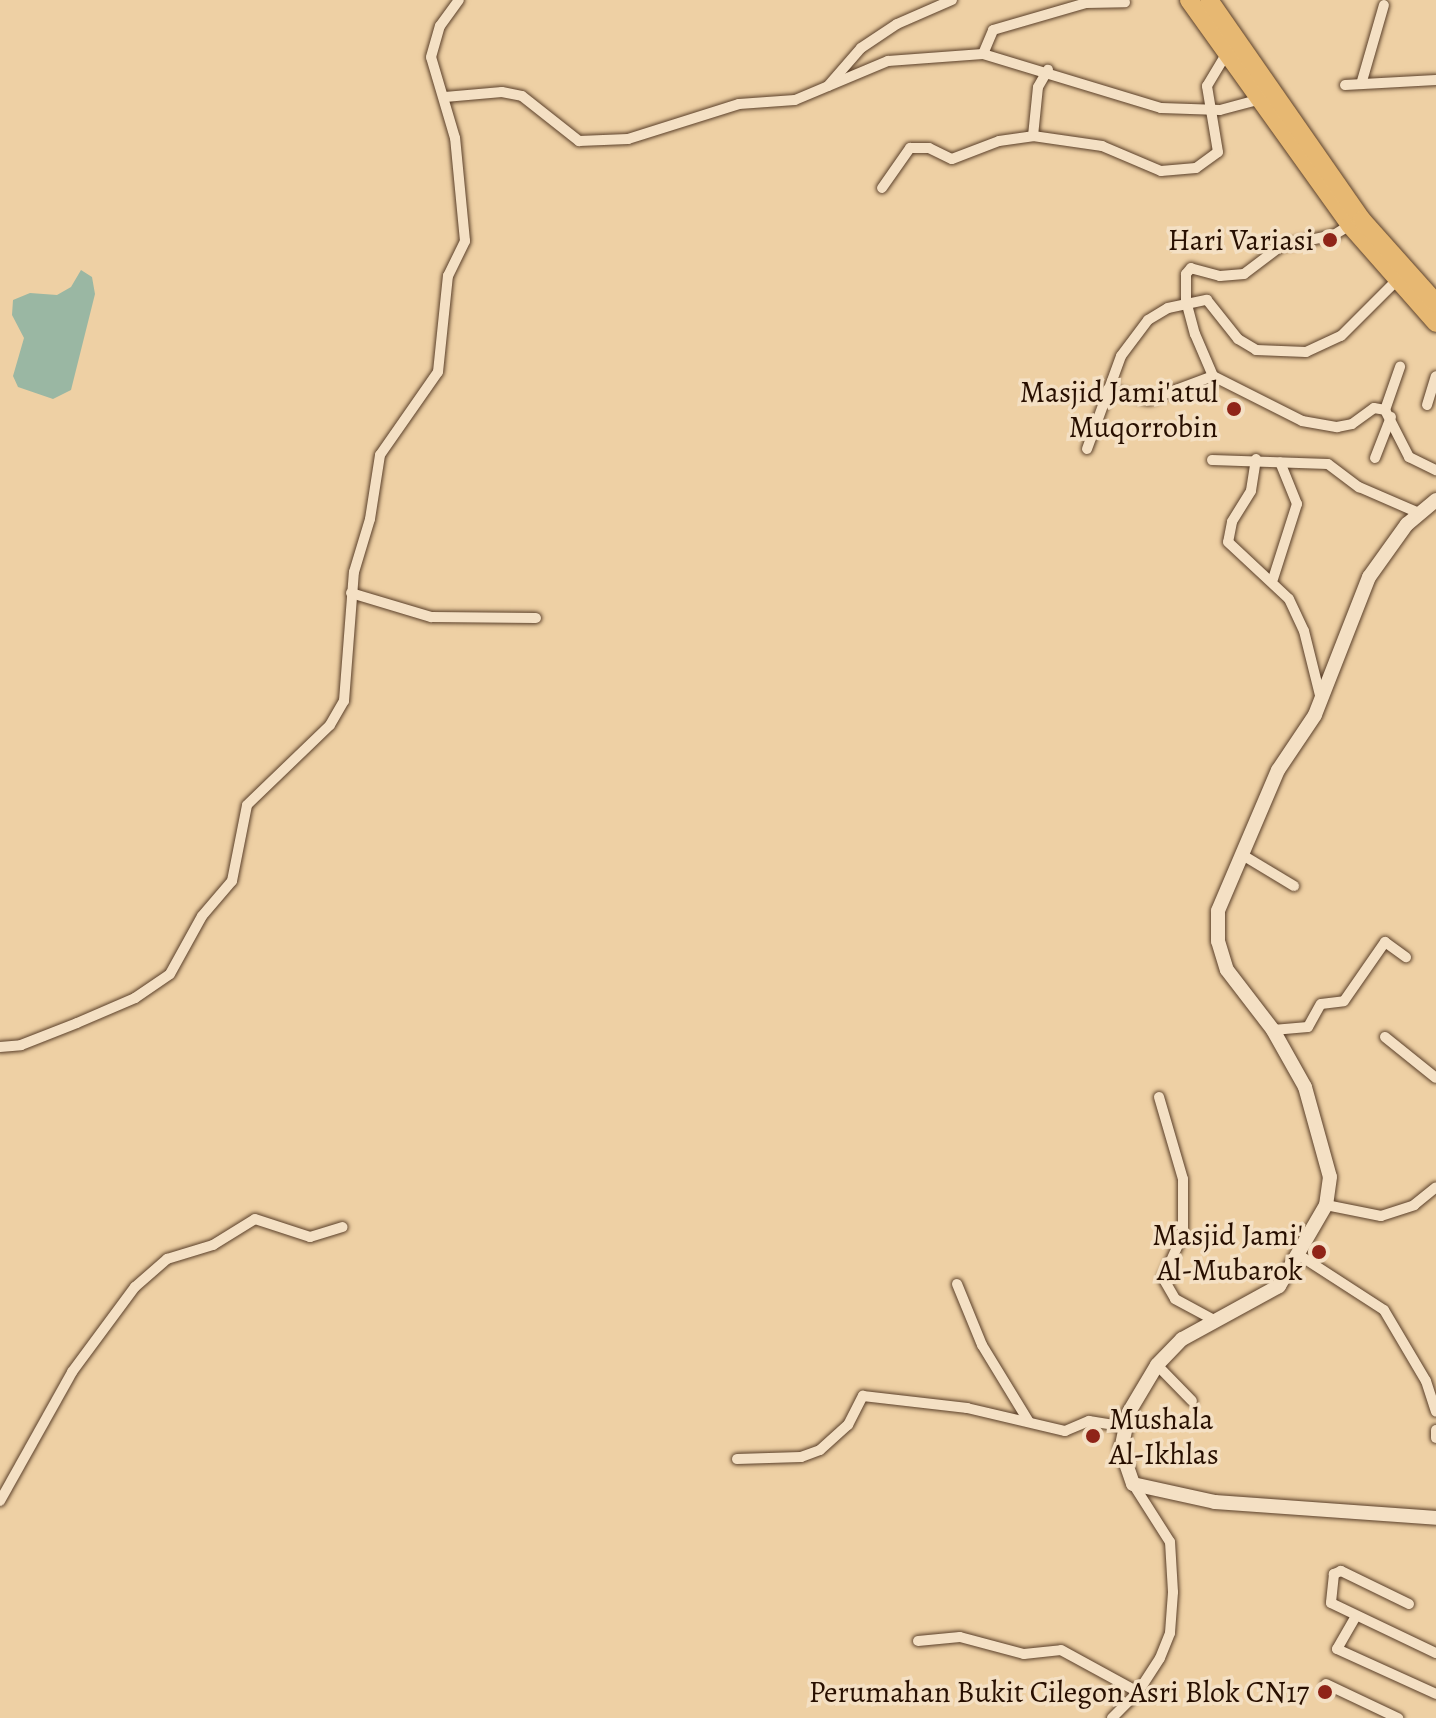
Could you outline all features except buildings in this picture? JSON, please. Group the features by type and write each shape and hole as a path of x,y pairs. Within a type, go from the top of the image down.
{"highway":[{"path":"1189,0 1226,54 1310,158"},
{"path":"1209,0 1310,158 1388,262 1396,281 1436,323"},
{"path":"1323,176 1350,225 1436,303"}],"street":[{"path":"0,1047 21,1045 135,998 180,962 202,916 232,881 247,805 330,725 344,701 351,593 382,448 441,364 447,289 465,241 458,155 431,53 445,17 459,0"},
{"path":"827,87 861,48 897,24 952,0"},
{"path":"983,54 993,30 1086,3 1125,2"},
{"path":"1362,81 1384,5"},
{"path":"445,97 502,92 522,96 579,141 603,143 739,104 795,100 888,61 983,54 1048,70 1161,108 1208,110 1261,99"},
{"path":"882,188 910,148 929,148 952,159 1007,139 1033,136 1102,146 1161,171 1196,168 1218,152 1208,110 1210,74 1226,54"},
{"path":"1033,136 1038,87 1048,70"},
{"path":"1345,85 1362,81 1436,80"},
{"path":"1350,225 1334,235 1281,246 1244,274 1220,276 1194,267 1185,276 1186,301 1213,376 1318,426 1352,424 1374,408 1388,414 1409,457 1436,470"},
{"path":"1087,449 1108,389 1136,334 1148,320 1186,301 1207,300 1238,339 1256,350 1306,352 1341,336 1396,281"},
{"path":"1375,458 1400,367"},
{"path":"1108,389 1149,400 1213,376"},
{"path":"1427,405 1436,376"},
{"path":"1212,460 1256,459 1333,466 1359,487 1419,513"},
{"path":"1256,459 1251,491 1232,522 1228,542 1273,579 1304,631 1321,699"},
{"path":"1273,579 1297,504 1280,462"},
{"path":"1112,1718 1138,1692 1170,1633 1173,1561 1161,1525 1133,1484 1121,1449 1125,1427 1140,1388 1182,1339 1267,1295 1299,1255 1326,1205 1330,1177 1317,1121 1305,1087 1273,1030 1227,970 1218,941 1218,911 1278,770 1321,699 1369,577 1419,513 1436,500"},
{"path":"351,593 431,617 536,618"},
{"path":"1241,854 1294,886"},
{"path":"1273,1030 1312,1026 1321,1004 1344,1001 1385,942 1406,957"},
{"path":"1385,1037 1436,1078"},
{"path":"1159,1097 1183,1179 1183,1234 1163,1278 1175,1299 1214,1320"},
{"path":"1326,1205 1381,1216 1414,1205 1436,1187"},
{"path":"0,1501 72,1372 135,1287 167,1259 213,1245 255,1219 310,1237 343,1227"},
{"path":"1299,1255 1384,1310 1426,1381 1436,1411"},
{"path":"957,1284 982,1345 1029,1422"},
{"path":"1157,1365 1192,1401"},
{"path":"737,1459 807,1457 820,1450 848,1425 863,1396 967,1408 1065,1431 1089,1421 1125,1427"},
{"path":"1436,1430 1436,1438"},
{"path":"1133,1484 1287,1510 1436,1518"},
{"path":"1409,1604 1337,1571 1331,1603 1436,1653"},
{"path":"1356,1616 1337,1649 1436,1694"},
{"path":"918,1641 960,1637 1024,1654 1061,1650 1138,1692"},
{"path":"1326,1684 1398,1718"}],"shaded area":[{"path":"81,270 92,277 95,294 71,390 53,399 18,387 13,376 24,338 12,315 13,300 30,293 57,295 71,287"}],"place":[{"name":"Hari Variasi","path":"1330,240"},
{"name":"Masjid Jami'atul Muqorrobin","path":"1234,409"},
{"name":"Masjid Jami' Al-Mubarok","path":"1319,1252"},
{"name":"Mushala Al-Ikhlas","path":"1093,1436"},
{"name":"Perumahan Bukit Cilegon Asri Blok CN17","path":"1325,1692"}]}
